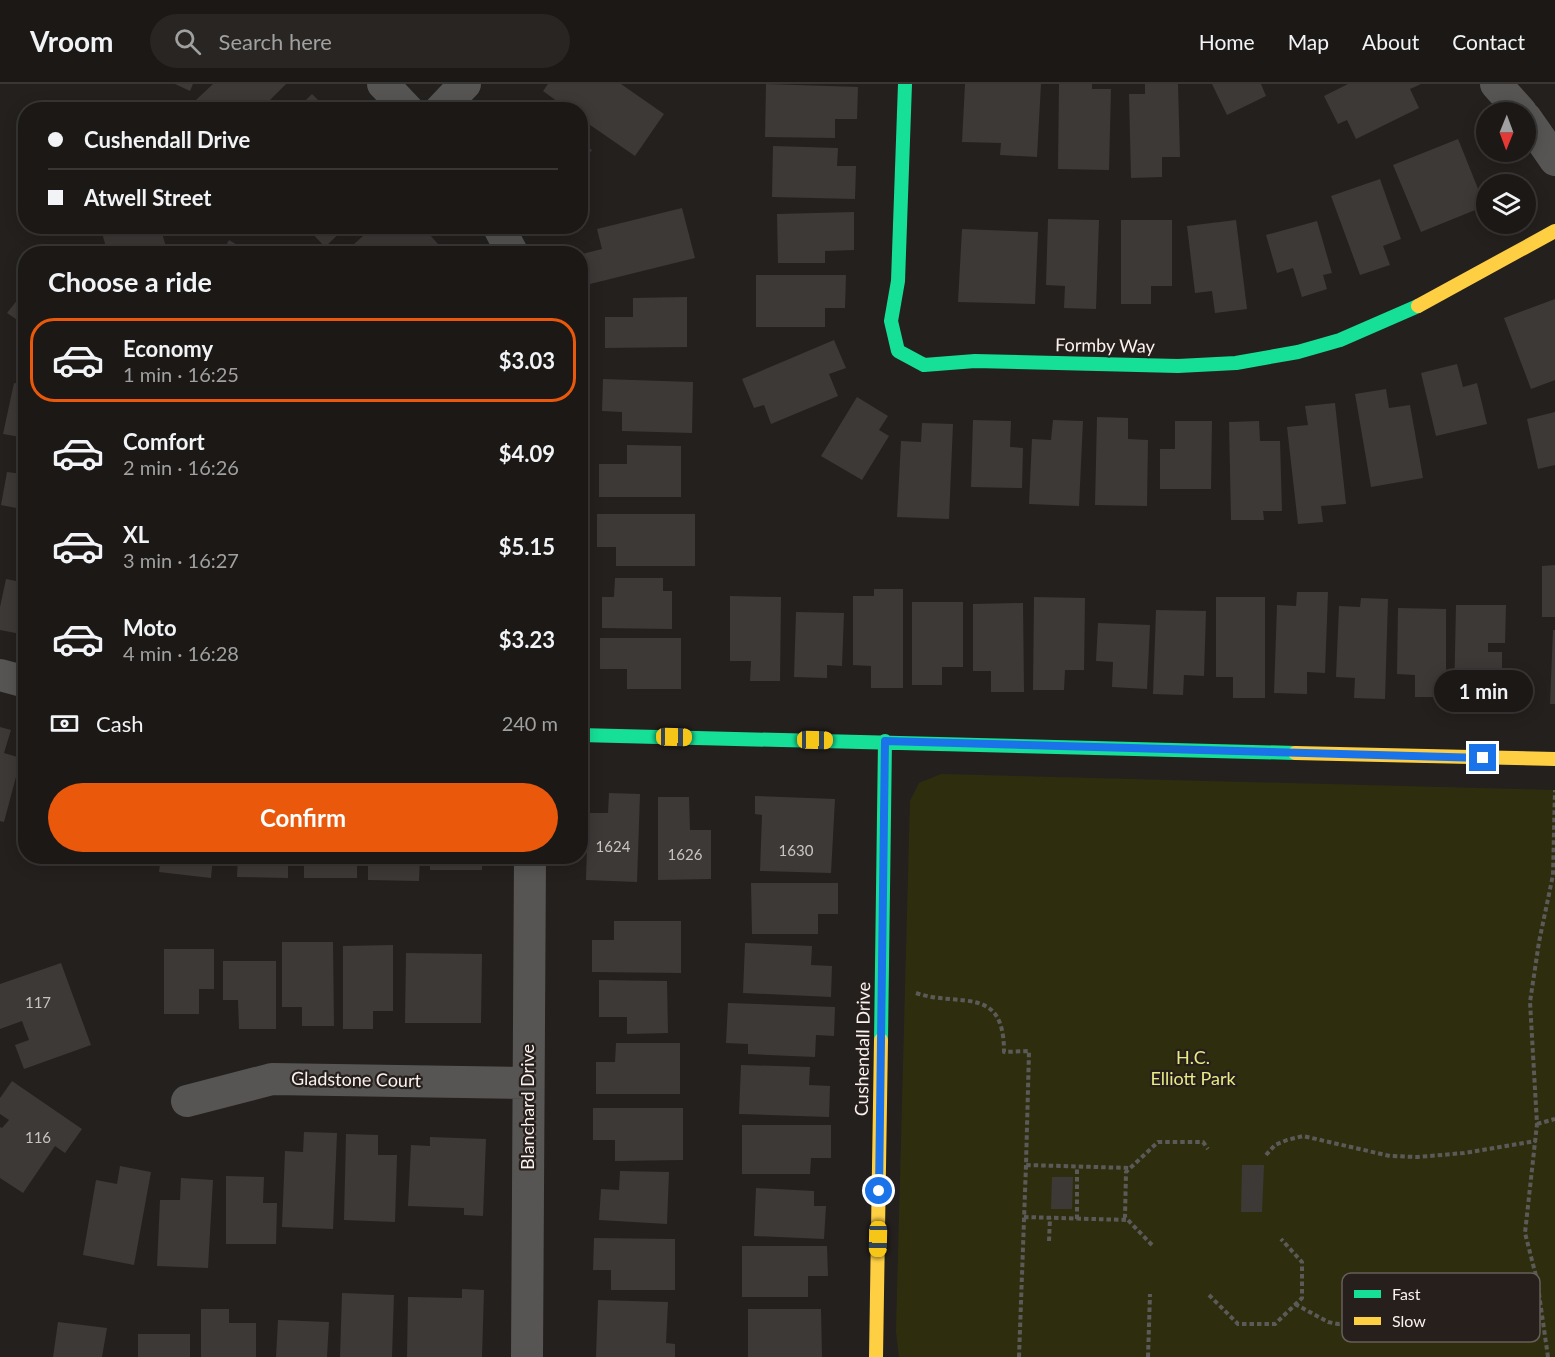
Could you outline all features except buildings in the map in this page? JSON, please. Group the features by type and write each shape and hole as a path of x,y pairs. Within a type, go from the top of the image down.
{"street":[{"path":"383,84 400,102"},
{"path":"448,102 465,84"},
{"name":"Formby Way","path":"905,84 898,281 891,321 898,351 924,365 975,361 1178,366 1236,363 1298,352 1340,340 1408,311 1555,231"},
{"path":"1496,84 1512,102"},
{"path":"1536,132 1555,160"},
{"path":"0,675 18,680"},
{"path":"588,735 1555,759"},
{"name":"Cushendall Drive","path":"876,1357 885,741"},
{"name":"Blanchard Drive","path":"527,1357 530,864"},
{"name":"Gladstone Court","path":"187,1101 272,1079 528,1083"}],"path":[{"path":"1535,1273 1525,1233 1537,1124 1530,1002 1539,942 1553,875 1555,783"},
{"path":"916,993 931,998 981,1002 998,1016 1004,1035 1004,1052 1029,1052 1019,1357"},
{"path":"1537,1124 1555,1119"},
{"path":"1266,1155 1275,1145 1303,1136 1390,1156 1418,1157 1464,1154 1536,1140"},
{"path":"1152,1245 1125,1217 1126,1172 1158,1142 1203,1142 1208,1149"},
{"path":"1026,1165 1130,1168"},
{"path":"1077,1167 1077,1219"},
{"path":"1024,1217 1127,1220"},
{"path":"1049,1241 1050,1218"},
{"path":"1209,1295 1238,1324 1275,1324 1302,1298 1302,1262 1281,1239"},
{"path":"1148,1357 1150,1294"},
{"path":"1540,1301 1548,1357"},
{"path":"1295,1304 1328,1322 1342,1323"}],"green space":[{"name":"H.C. Elliott Park","path":"941,774 1555,790 1555,1357 899,1357 896,1332 910,801 919,783"}],"traffic: fast":[{"path":"905,84 898,281 891,321 898,351 924,365 975,361 1178,366 1236,363 1298,352 1340,340 1418,306"},
{"path":"588,735 1295,753"},
{"path":"881,1040 885,741"}],"traffic: slow":[{"path":"1418,306 1555,231"},
{"path":"1295,753 1555,759"},
{"path":"876,1357 881,1040"}],"route":[{"path":"879,1191 885,741 1483,758"}]}
